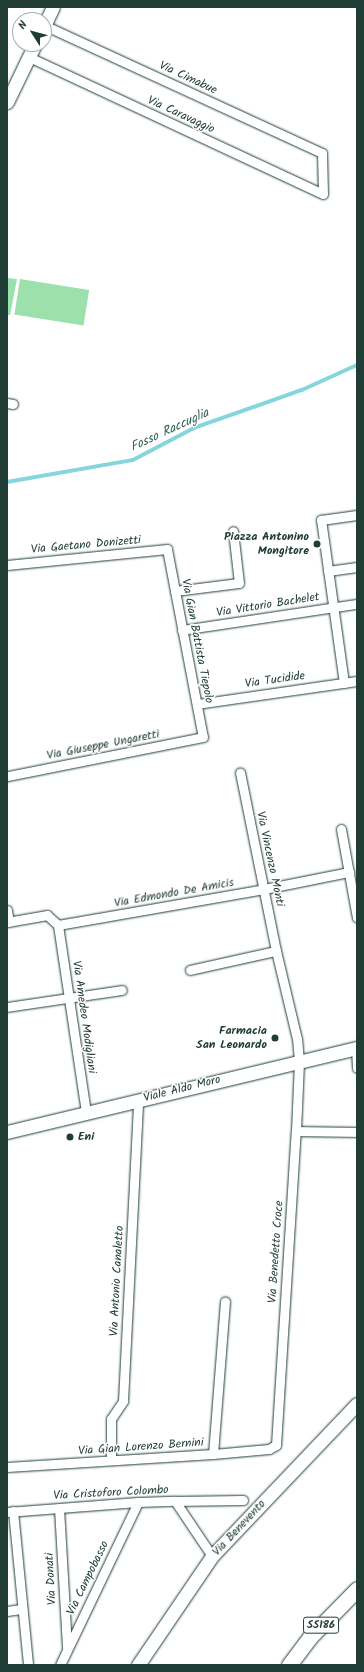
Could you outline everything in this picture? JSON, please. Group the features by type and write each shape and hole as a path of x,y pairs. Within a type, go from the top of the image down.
{"main road":[{"path":"7,102 32,52"},
{"path":"7,86 29,57"},
{"name":"Viale Aldo Moro","path":"7,1132 298,1060 356,1048"},
{"name":"Via Benevento","path":"138,1665 212,1556 357,1404"},
{"name":"SS186","path":"290,1665 310,1637 357,1589"}],"street":[{"name":"Via Cimabue","path":"52,30 322,153 323,194"},
{"name":"Via Caravaggio","path":"29,57 323,194"},
{"path":"344,683 334,607 332,571 321,520 357,515"},
{"path":"175,591 239,583 233,531"},
{"name":"Via Gian Battista Tiepolo","path":"167,549 203,737"},
{"name":"Via Gaetano Donizetti","path":"7,565 167,549"},
{"path":"332,571 357,567"},
{"name":"Via Vittorio Bachelet","path":"182,630 357,604"},
{"name":"Via Tucidide","path":"197,704 357,681"},
{"name":"Via Giuseppe Ungaretti","path":"7,776 203,737"},
{"name":"Via Vincenzo Monti","path":"240,773 276,951 297,1039 298,1060"},
{"path":"341,829 357,918"},
{"name":"Via Edmondo De Amicis","path":"58,925 264,889 349,872"},
{"path":"7,910 8,922 47,915 58,925"},
{"name":"Via Amedeo Modigliani","path":"58,925 86,1112"},
{"path":"190,970 276,951"},
{"path":"7,1006 122,990"},
{"path":"356,1048 357,1068"},
{"name":"Via Benedetto Croce","path":"276,1445 296,1131 298,1060"},
{"name":"Via Antonio Canaletto","path":"111,1460 111,1419 123,1401 138,1100"},
{"path":"296,1131 357,1132"},
{"path":"213,1454 225,1301"},
{"name":"Via Gian Lorenzo Bernini","path":"7,1467 213,1454 269,1449 276,1445"},
{"path":"175,1502 243,1500"},
{"name":"Via Cristoforo Colombo","path":"10,1511 138,1502 175,1502 212,1556"},
{"name":"Via Campobasso","path":"60,1665 138,1502"},
{"name":"Via Donati","path":"58,1508 67,1648"},
{"path":"10,1511 28,1665"},
{"path":"7,1611 22,1609"}],"green space":[{"path":"7,278 17,279 10,315 7,315"},
{"path":"20,279 89,290 84,326 14,315"}],"waterway":[{"name":"Fosso Raccuglia","path":"7,482 133,460 194,428 302,390 357,365"}],"place":[{"name":"Piazza Antonino Mongitore","path":"317,544"},
{"name":"Farmacia San Leonardo","path":"275,1038"},
{"name":"Eni","path":"70,1137"}]}
